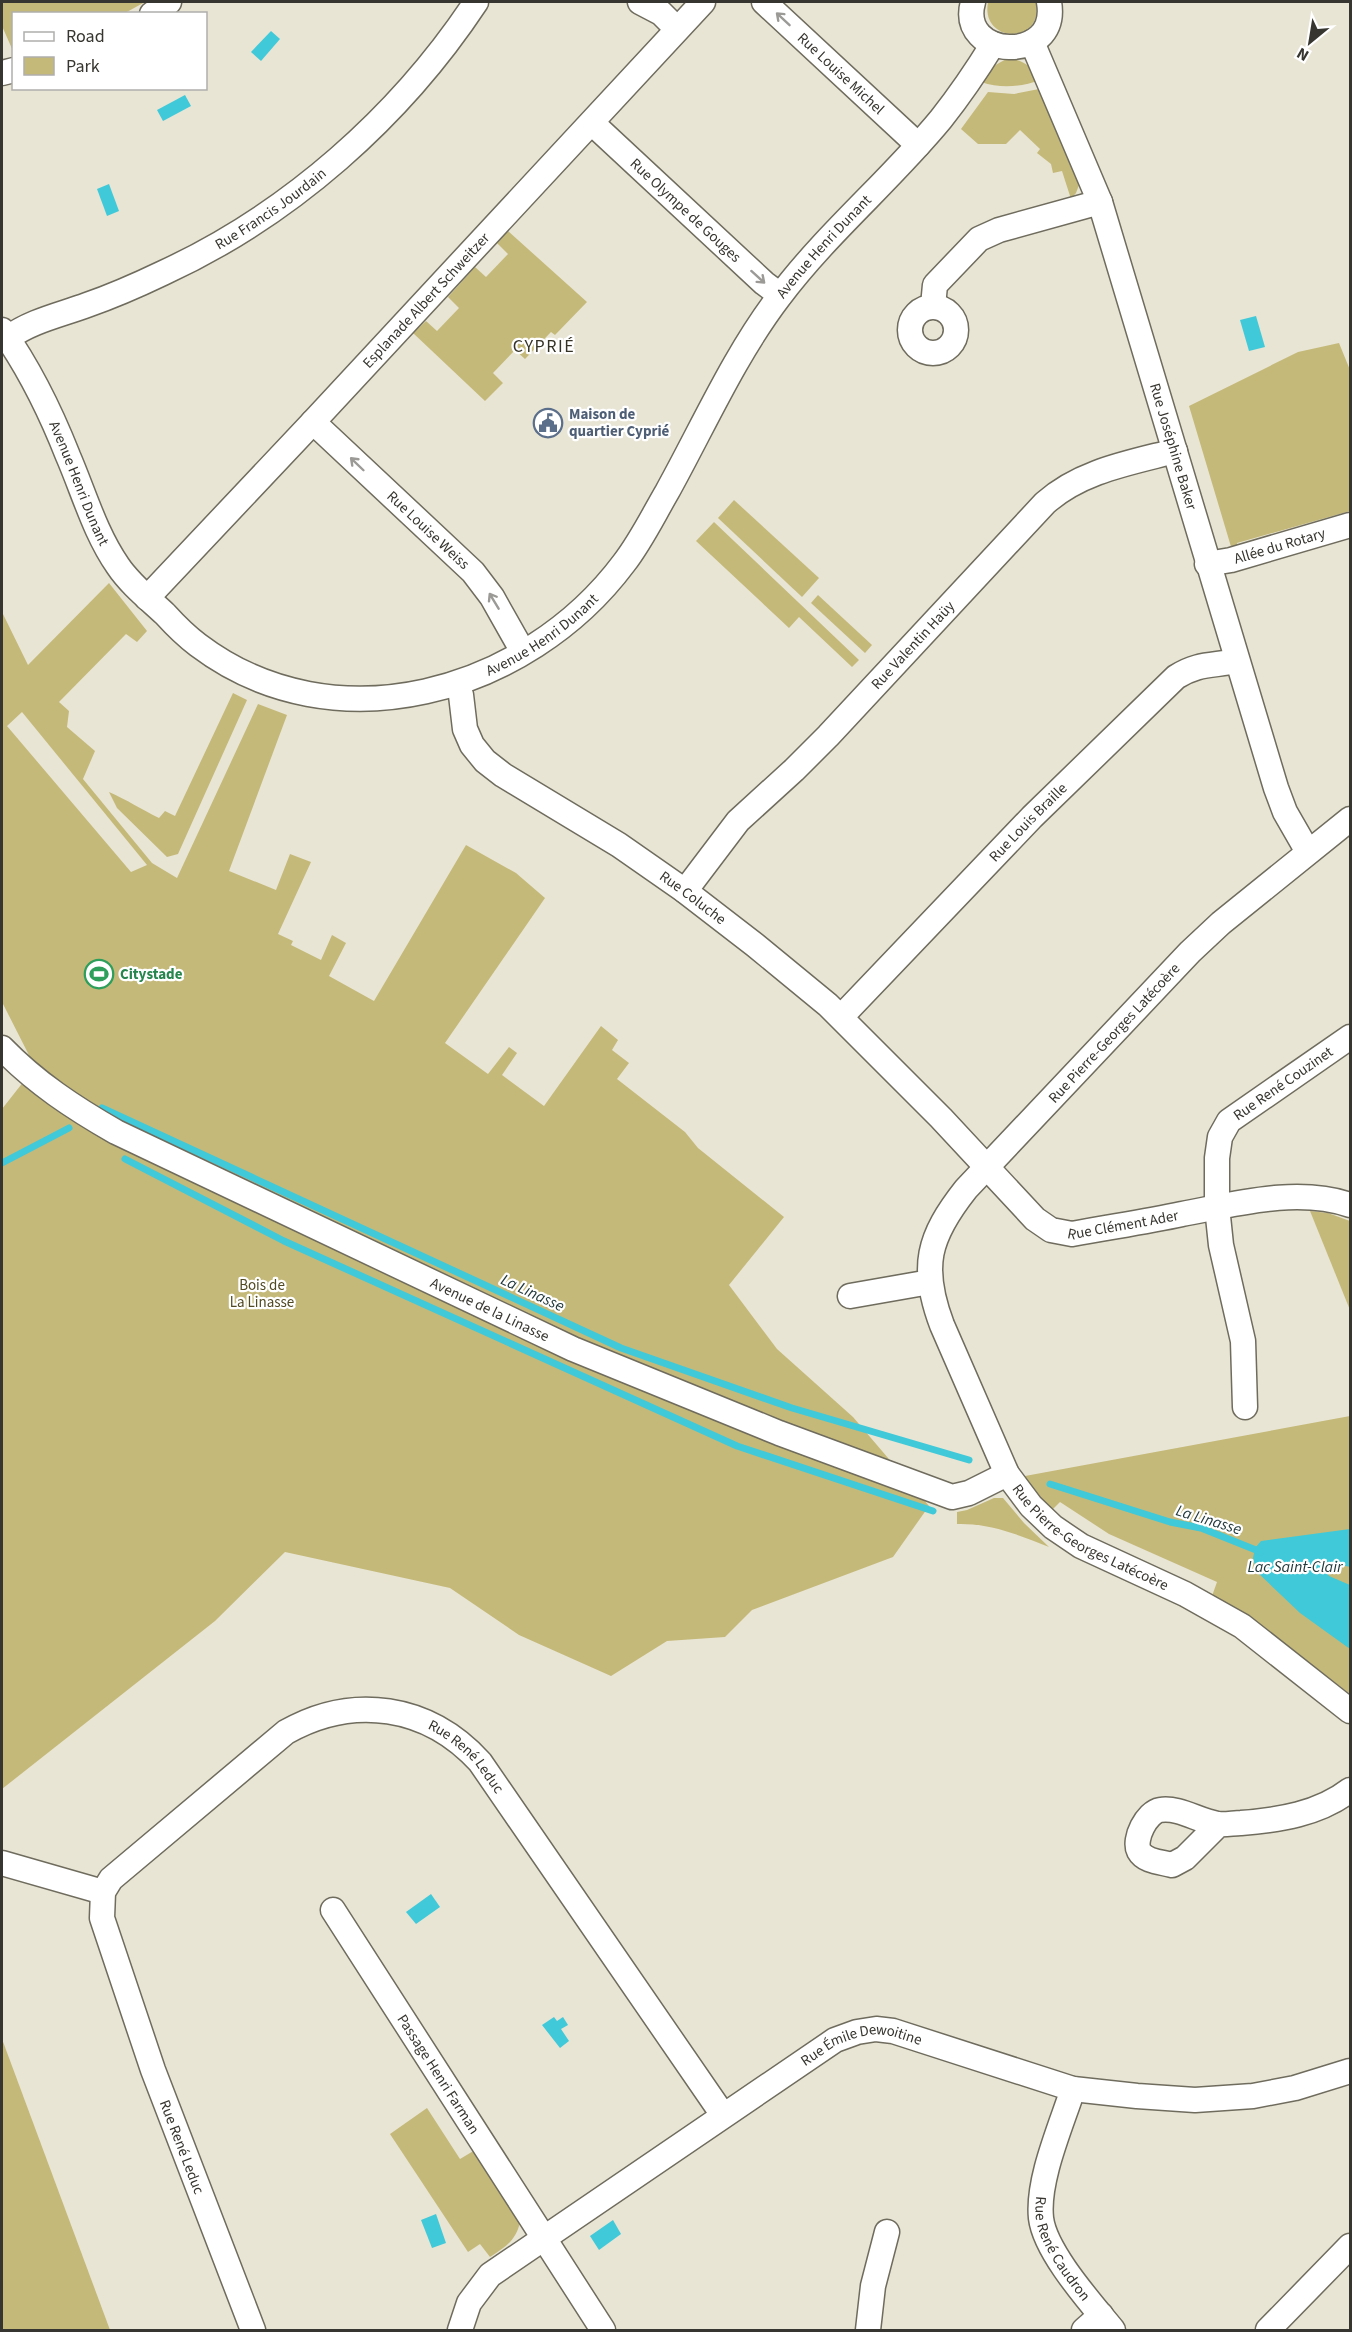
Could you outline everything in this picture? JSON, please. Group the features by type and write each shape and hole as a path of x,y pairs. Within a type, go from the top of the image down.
{"street":[{"path":"155,12 169,2"},
{"name":"Rue Francis Jourdain","path":"4,334 133,287 184,264 237,234 271,211 310,182 378,121 438,55 476,2"},
{"path":"640,2 661,13 677,30"},
{"name":"Esplanade Albert Schweitzer","path":"147,598 314,422 703,2"},
{"name":"Rue Louise Michel","path":"764,2 918,146"},
{"path":"973,2 972,15 975,27 982,37 1006,48 1019,48 1032,42 1043,32 1049,19 1052,2"},
{"name":"Rue Joséphine Baker","path":"1032,42 1100,202 1207,564 1285,812 1308,852"},
{"name":"Avenue Henri Dunant","path":"4,334 44,403 118,567 196,644 232,667 263,681 314,696 386,699 424,693 457,684 523,652 555,632 622,566 644,533 749,341 780,295 942,118 993,44"},
{"name":"Rue Olympe de Gouges","path":"592,123 764,283 780,295"},
{"path":"933,306 935,285 979,239 999,230 1100,202"},
{"name":"Rue Louise Weiss","path":"314,422 473,572 492,597 523,652"},
{"name":"Rue Valentin Haüy","path":"685,891 738,821 828,736 1045,503 1061,489 1083,477 1175,451"},
{"name":"Allée du Rotary","path":"1207,564 1231,560 1350,525"},
{"name":"Rue Louis Braille","path":"841,1017 1032,817 1176,677 1190,668 1204,664 1237,661"},
{"name":"Rue Coluche","path":"457,684 461,695 465,729 472,745 485,761 503,775 619,845 685,891 755,945 841,1017 941,1118"},
{"name":"Rue Pierre-Georges Latécoère","path":"1350,819 1221,923 1190,952 987,1167 947,1213 936,1233 930,1260 933,1300 942,1325 1007,1474 1031,1506 1062,1534 1081,1546 1185,1594 1242,1626 1350,1711"},
{"name":"Rue René Couzinet","path":"1245,1407 1243,1341 1221,1245 1216,1207 1220,1137 1230,1121 1350,1037"},
{"name":"Avenue de la Linasse","path":"2,1048 26,1072 52,1092 116,1132 541,1334 650,1382 952,1497 969,1493 1007,1474"},
{"name":"Rue Clément Ader","path":"941,1118 1035,1219 1051,1230 1072,1234 1245,1202 1313,1197 1334,1199 1350,1205"},
{"path":"850,1296 930,1282"},
{"name":"Rue René Leduc","path":"253,2331 153,2070 102,1918 103,1892 111,1879 286,1732 304,1722 354,1709 395,1711 434,1725 464,1745 480,1762 723,2115"},
{"path":"1219,1824 1290,1817 1323,1807 1350,1790"},
{"path":"2,1863 103,1892"},
{"name":"Passage Henri Farman","path":"333,1911 603,2331"},
{"name":"Rue Émile Dewoitine","path":"460,2331 469,2303 490,2275 835,2040 857,2032 876,2029 893,2031 1073,2089 1195,2100 1252,2096 1295,2088 1350,2071"},
{"name":"Rue René Caudron","path":"1073,2089 1044,2180 1041,2220 1047,2240 1099,2325"},
{"path":"868,2331 873,2286 887,2232"},
{"path":"1268,2331 1350,2246"}],"green space":[{"path":"2,2 145,2 127,12 12,12 12,49 2,26"},
{"path":"988,2 1036,2 1036,16 1031,26 1022,32 1012,34 1002,32 993,26 988,16"},
{"path":"1008,58 1027,65 1040,80 1011,86 996,86 981,82 992,67"},
{"path":"1039,89 1079,185 1071,199 1062,171 1053,173 1051,164 1037,153 1040,149 1020,130 1006,144 978,144 961,129 988,92 1014,94"},
{"path":"508,231 587,302 555,335 551,332 525,359 515,350 493,373 503,383 485,401 413,333 426,321 437,331 459,308 448,297 475,267 486,277 508,254 497,243"},
{"path":"1339,343 1350,370 1350,511 1237,543 1238,550 1232,550 1189,406 1298,352"},
{"path":"734,500 819,578 802,597 718,518"},
{"path":"714,522 859,660 852,667 799,617 789,628 696,541"},
{"name":"Bois de La Linasse","path":"109,583 147,631 137,642 126,634 59,702 69,711 67,727 95,751 83,779 152,863 177,878 258,704 287,715 229,871 276,890 290,854 311,862 278,934 293,941 291,945 321,960 332,935 346,943 329,976 374,1001 466,845 516,873 545,898 445,1043 488,1074 509,1047 517,1053 502,1075 544,1106 601,1026 618,1040 612,1050 629,1063 617,1079 685,1132 698,1148 784,1217 729,1285 777,1349 853,1417 929,1506 893,1557 752,1610 725,1637 667,1641 611,1676 519,1635 450,1588 285,1552 215,1621 2,1789 2,1109 35,1067 2,1002 2,612 28,665","holes":["22,712 147,865 131,872 7,726"]},
{"path":"818,595 872,645 865,653 811,603"},
{"path":"233,693 247,700 178,854 167,857 117,808 109,792 159,818 165,811 175,816"},
{"path":"1310,1211 1328,1213 1350,1221 1350,1310"},
{"path":"1350,1416 1350,1694 1245,1614 1212,1596 1217,1582 1109,1534 1060,1502 1052,1510 1030,1486 1025,1476"},
{"path":"994,1498 1003,1498 1024,1523 1049,1547 1015,1534 981,1525 957,1524 957,1512"},
{"path":"2,2039 110,2330 2,2330"},
{"path":"427,2108 460,2159 475,2150 520,2222 513,2239 490,2257 480,2244 468,2252 390,2134"}],"water":[{"path":"271,31 280,39 261,61 251,52"},
{"path":"185,95 191,106 163,121 157,110"},
{"path":"109,184 119,211 107,216 97,189"},
{"path":"1256,316 1265,347 1249,351 1240,320"},
{"name":"Lac Saint-Clair","path":"1350,1529 1350,1567 1333,1563 1325,1569 1329,1576 1350,1585 1350,1649 1300,1613 1257,1572 1253,1558 1255,1548 1261,1541"},
{"path":"431,1894 440,1907 416,1924 406,1912"},
{"path":"554,2017 557,2021 563,2017 568,2025 561,2029 569,2041 560,2048 542,2025"},
{"path":"436,2214 446,2243 432,2248 421,2220"},
{"path":"613,2220 621,2234 599,2250 590,2236"}],"waterway":[{"name":"La Linasse","path":"102,1108 621,1348 792,1408 969,1460"},
{"name":"La Linasse","path":"2,1163 69,1128"},
{"path":"125,1159 284,1241 737,1446 933,1511"},
{"name":"La Linasse","path":"1050,1484 1170,1522 1201,1528 1261,1552"}],"place":[{"name":"Maison de quartier Cyprié","path":"548,423"},
{"name":"Citystade","path":"99,974"}],"district":[{"name":"CYPRIÉ","path":"544,346"}]}
